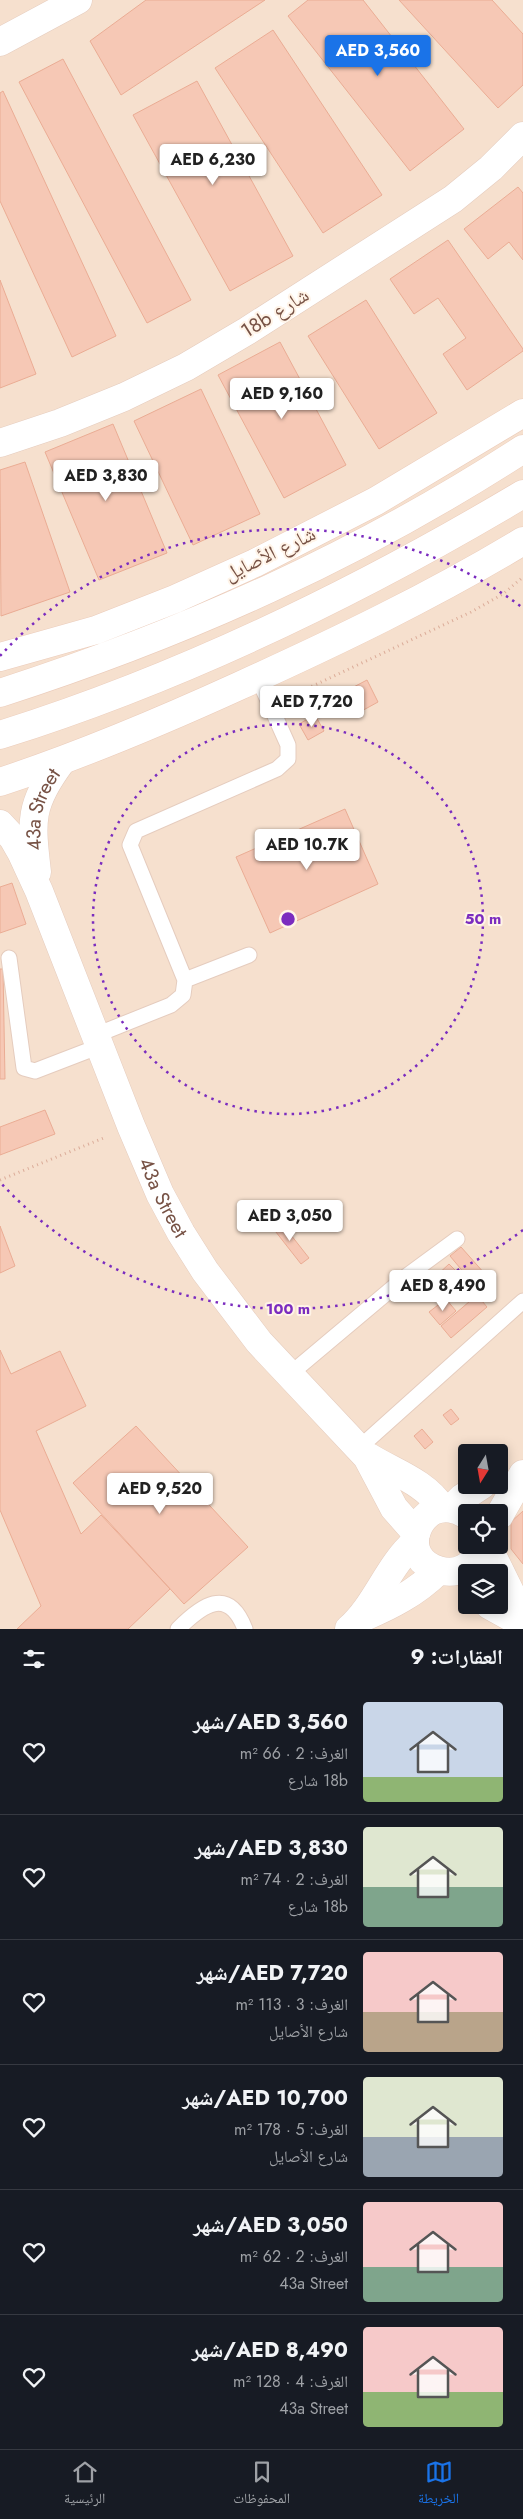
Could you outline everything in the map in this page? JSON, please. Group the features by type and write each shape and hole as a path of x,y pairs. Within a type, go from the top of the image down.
{"street":[{"path":"0,42 78,0"},
{"name":"18b شارع","path":"0,443 124,398 186,367 247,331 453,199 491,168 523,136"},
{"name":"شارع الأصايل","path":"0,657 96,630 175,599 255,563 376,502 523,413"},
{"path":"0,694 132,647 254,597 336,558 412,517 523,449"},
{"path":"0,735 153,681 257,636 352,590 449,538 523,494"},
{"path":"0,782 61,762 138,732 258,678 337,641 523,541"},
{"name":"43a Street","path":"39,891 34,818 43,786 61,762"},
{"name":"43a Street","path":"0,824 13,838 39,891 131,1126 160,1194 205,1271 259,1342 363,1452 394,1508 415,1537 422,1560 443,1572 458,1585"},
{"name":"43a Street","path":"363,1452 418,1484 453,1510"},
{"path":"508,1473 523,1465"},
{"path":"506,1504 523,1474"},
{"path":"356,1623 392,1567 415,1537 425,1517 453,1510 462,1498 468,1494"},
{"path":"356,1623 401,1600 443,1572 458,1571 467,1566 474,1559 476,1554"},
{"path":"491,1554 523,1618"},
{"path":"505,1614 523,1624"}],"lane":[{"path":"9,958 24,1068 35,1071 178,1001 183,995 184,980 132,852 132,837 136,831 283,765 288,759 289,752 258,678"},
{"path":"184,980 250,956"},
{"path":"289,1375 402,1280 457,1239"},
{"path":"363,1452 523,1301"},
{"path":"178,1629 201,1608 214,1603 228,1606 240,1616 245,1629"}],"path":[{"path":"270,706 470,612 503,594 523,576"},
{"path":"0,1180 131,1126"}],"shaded area":[{"path":"0,0 523,0 523,1629 0,1629"}],"building":[{"path":"146,0 265,0 121,95 90,41"},
{"path":"308,0 363,0 464,129 410,171 288,16"},
{"path":"399,0 492,0 523,34 523,85 498,108"},
{"path":"273,30 382,195 323,233 215,68"},
{"path":"63,59 191,300 147,323 19,82"},
{"path":"197,81 293,256 230,291 133,115"},
{"path":"3,91 116,336 72,357 0,201 0,93"},
{"path":"518,187 523,193 523,260 509,242 488,259 464,229"},
{"path":"448,240 523,349 523,351 467,390 443,354 466,338 438,298 414,314 390,279"},
{"path":"0,280 36,374 0,388"},
{"path":"366,300 437,413 379,449 308,336"},
{"path":"280,342 346,465 284,498 218,375"},
{"path":"201,389 260,514 193,545 134,421"},
{"path":"113,424 167,553 99,580 45,452"},
{"path":"25,462 70,592 1,616 0,470"},
{"path":"367,680 378,702 358,713 346,691"},
{"path":"315,715 324,731 308,740 299,724"},
{"path":"345,809 378,884 270,933 236,857"},
{"path":"12,883 26,924 0,933 0,887"},
{"path":"0,969 3,969 5,1079 0,1079"},
{"path":"45,1110 55,1134 0,1155 0,1127"},
{"path":"280,1221 309,1258 301,1264 272,1227"},
{"path":"0,1226 15,1266 0,1273"},
{"path":"461,1247 493,1283 481,1293 450,1256"},
{"path":"449,1264 461,1276 446,1289 435,1277"},
{"path":"477,1295 487,1307 451,1338 441,1326"},
{"path":"446,1299 456,1311 440,1325 429,1312"},
{"path":"0,1350 11,1374 60,1351 86,1406 36,1431 81,1534 101,1515 170,1589 128,1629 17,1629 41,1606 0,1510"},
{"path":"451,1409 459,1419 451,1425 443,1415"},
{"path":"136,1426 248,1547 184,1604 73,1483"},
{"path":"422,1429 433,1442 425,1449 414,1436"},
{"path":"523,1511 523,1564 511,1549 511,1522"}]}
